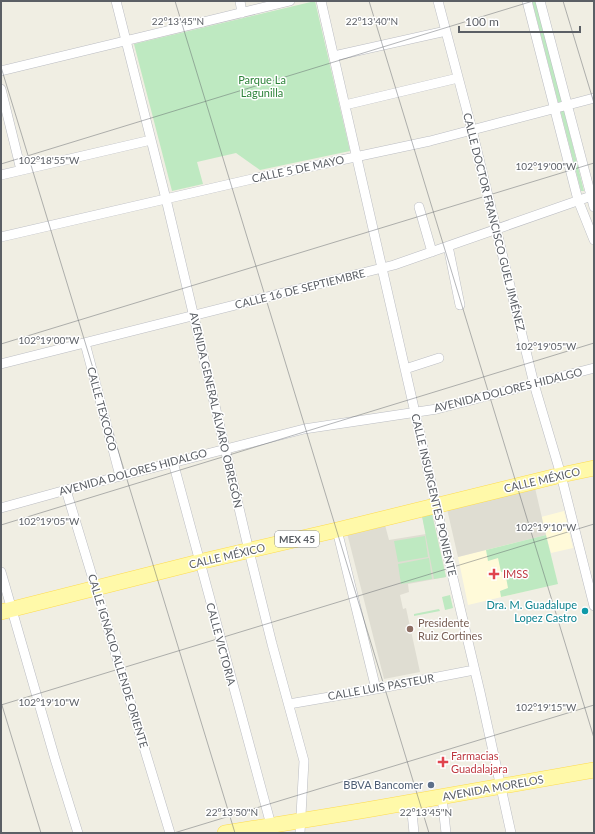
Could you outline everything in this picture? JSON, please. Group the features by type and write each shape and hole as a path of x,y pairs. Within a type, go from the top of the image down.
{"main road":[{"name":"CALLE MÉXICO","path":"6,611 199,562 594,468"},
{"name":"AVENIDA MORELOS","path":"225,833 271,825 300,827 411,802 594,770"}],"street":[{"name":"AVENIDA GENERAL ÁLVARO OBREGÓN","path":"116,1 166,199 272,644 304,760 300,827"},
{"path":"240,1 242,13"},
{"path":"1,71 290,1"},
{"name":"CALLE INSURGENTES PONIENTE","path":"322,1 511,833"},
{"name":"CALLE DOCTOR FRANCISCO GUEL JIMÉNEZ","path":"438,1 472,130 534,384 561,475 594,606"},
{"path":"527,1 578,200 594,240"},
{"path":"540,1 567,105 593,196 594,207"},
{"path":"534,26 545,23"},
{"path":"334,56 446,31"},
{"path":"345,105 458,78"},
{"path":"1,90 21,170"},
{"name":"CALLE 5 DE MAYO","path":"1,237 252,179 430,141 594,98"},
{"path":"1,174 151,140"},
{"name":"CALLE 16 DE SEPTIEMBRE","path":"1,364 382,268 593,196"},
{"path":"419,207 432,252"},
{"path":"448,246 460,305"},
{"name":"CALLE TEXCOCO","path":"85,343 120,476"},
{"path":"405,369 439,358"},
{"name":"AVENIDA DOLORES HIDALGO","path":"1,508 225,448 304,429 438,409 594,368"},
{"name":"CALLE VICTORIA","path":"172,462 271,825"},
{"name":"CALLE IGNACIO ALLENDE ORIENTE","path":"66,490 170,833"},
{"path":"337,530 376,689"},
{"path":"1,572 6,611 78,833"},
{"name":"CALLE LUIS PASTEUR","path":"289,704 474,670"},
{"path":"442,797 446,833"},
{"path":"411,802 414,833"}],"shaded area":[{"path":"535,488 546,535 458,557 447,509"},
{"path":"564,511 573,548 551,553 541,517"},
{"path":"432,514 446,577 408,584 409,592 400,595 403,609 406,608 420,672 384,679 347,533 385,525 389,540 426,534 422,516"},
{"path":"516,542 527,591 468,605 458,557"}],"green space":[{"name":"Parque La Lagunilla","path":"315,1 350,151 260,170 236,153 197,162 203,184 172,191 134,44"},
{"path":"532,1 537,1 584,191 581,191"},
{"path":"432,514 446,577 434,579 422,516"},
{"path":"546,535 558,584 501,597 500,591 508,588 505,572 501,572 498,558 488,561 486,550"},
{"path":"425,536 428,557 398,562 394,541"},
{"path":"429,558 432,579 401,584 398,564"},
{"path":"450,595 453,608 445,610 442,597"},
{"path":"439,609 440,611 414,616 414,614"}],"place":[{"name":"IMSS","path":"494,574"},
{"name":"Dra. M. Guadalupe Lopez Castro","path":"585,611"},
{"name":"Presidente Ruiz Cortines","path":"410,629"},
{"name":"Farmacias Guadalajara","path":"443,762"},
{"name":"BBVA Bancomer","path":"431,785"}]}
